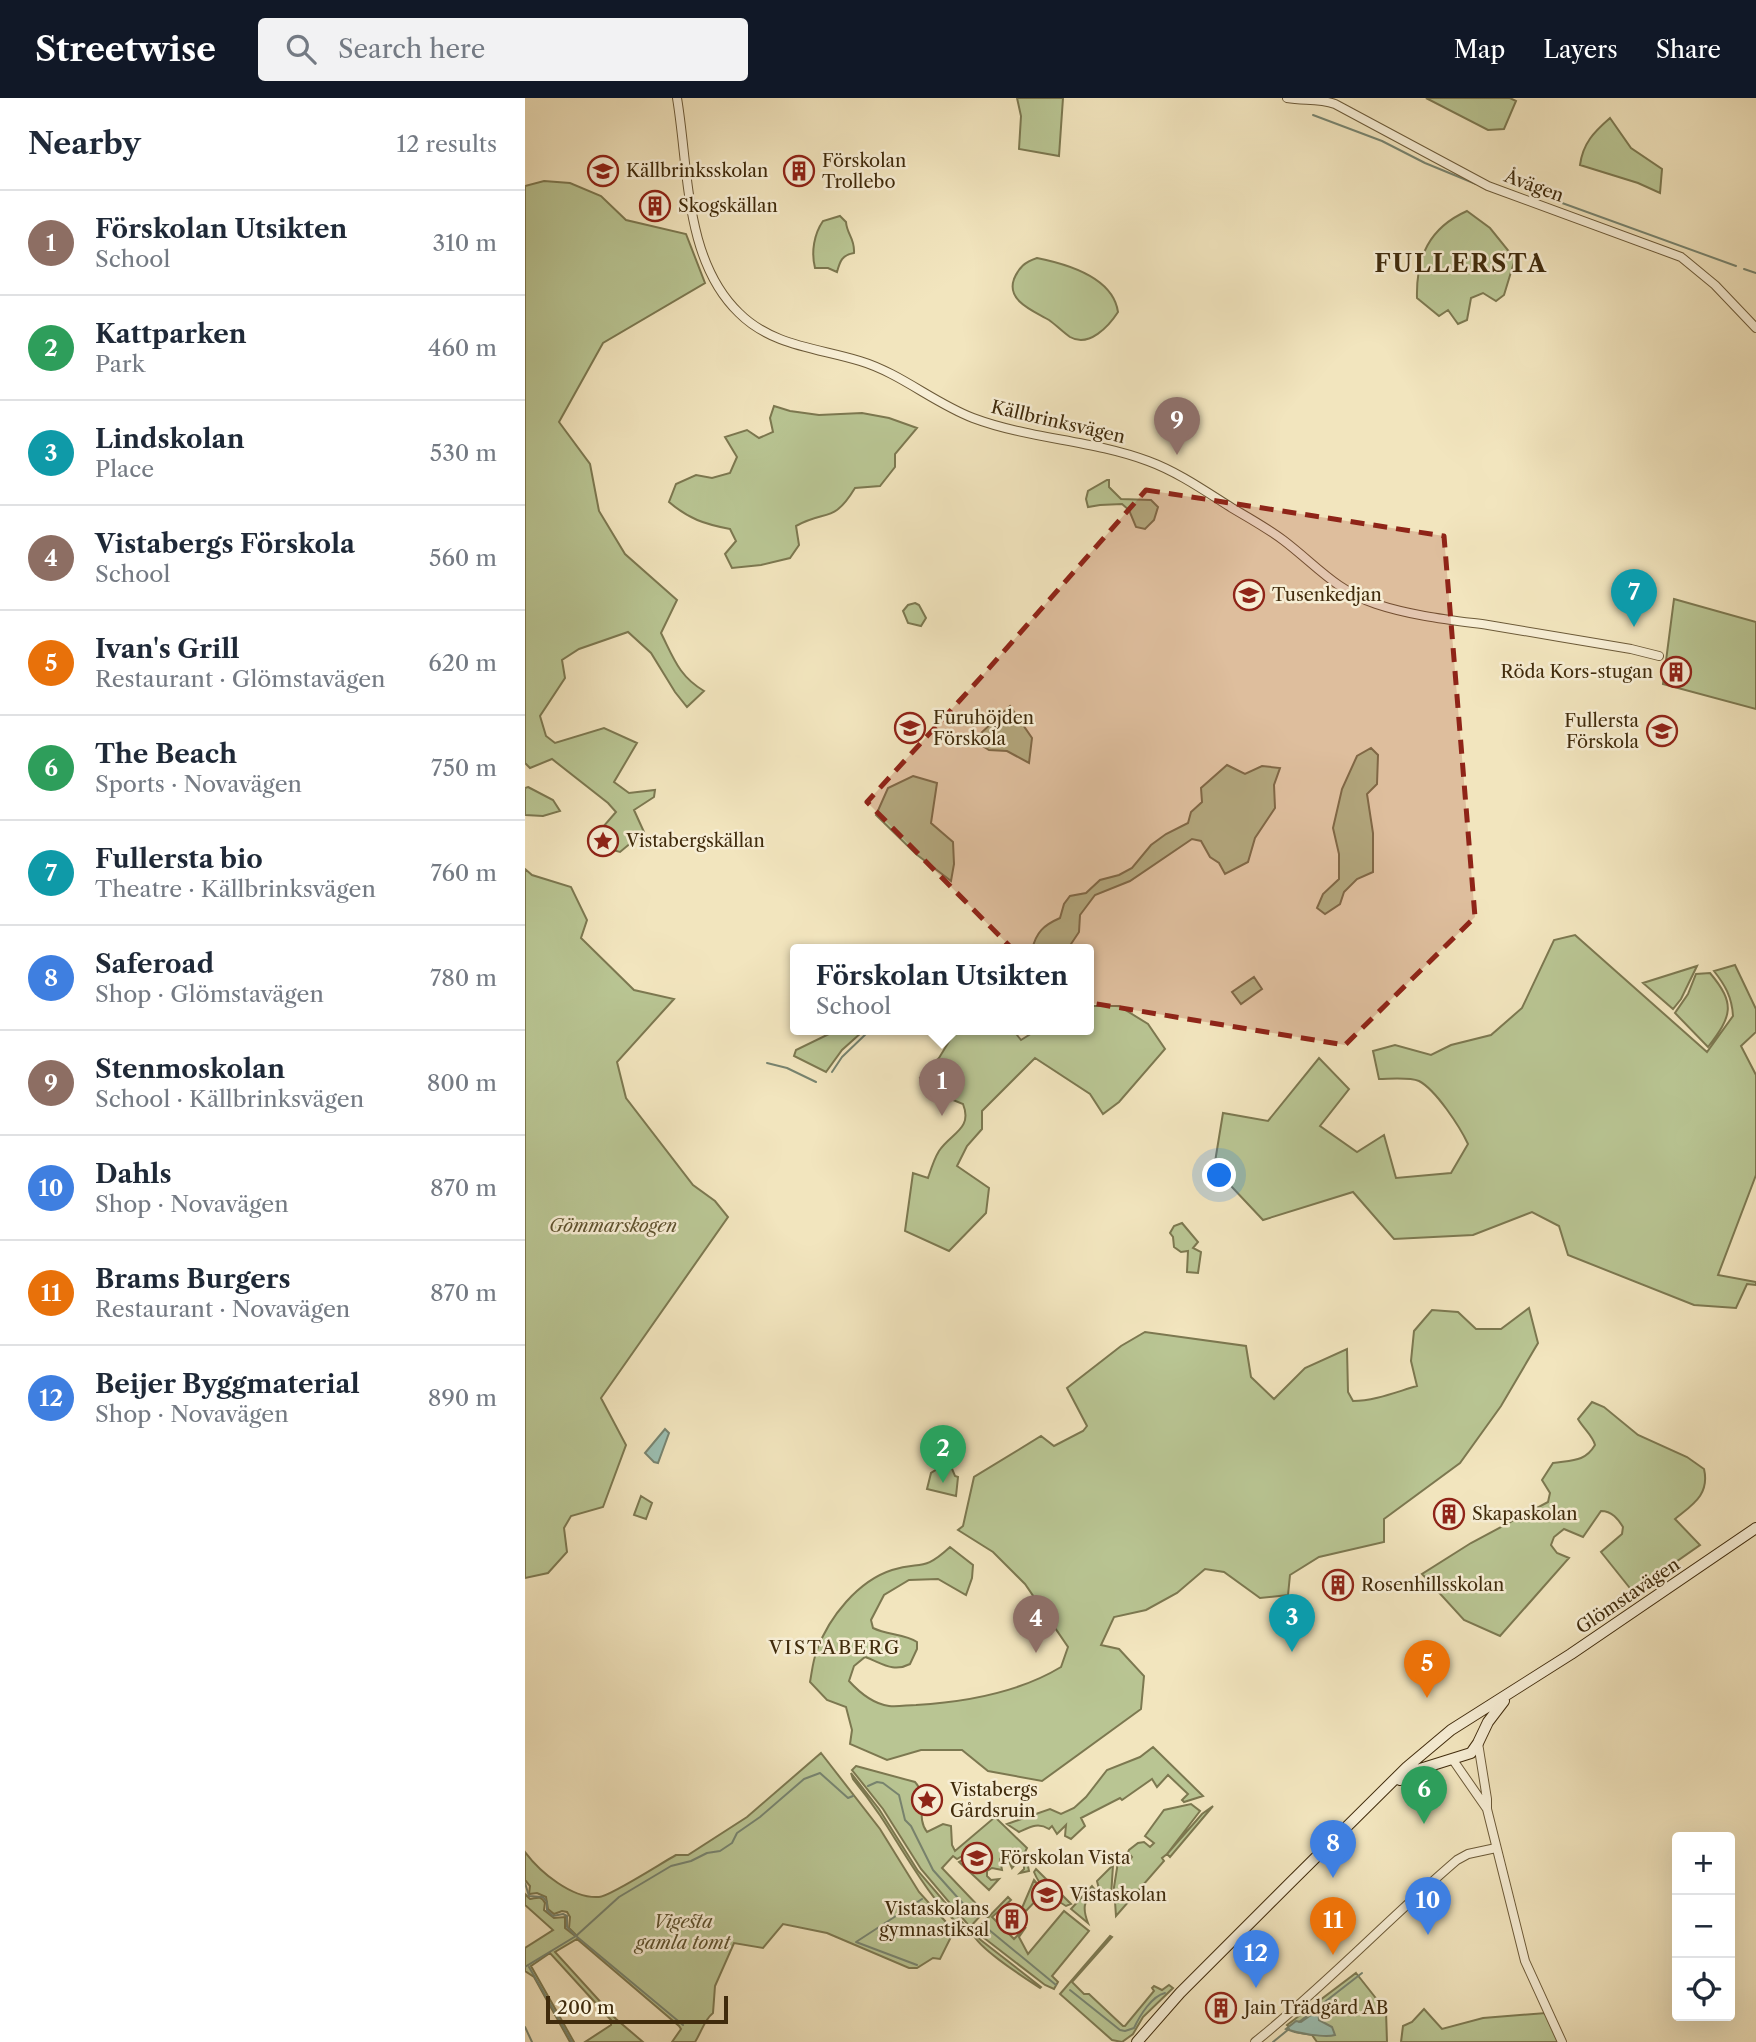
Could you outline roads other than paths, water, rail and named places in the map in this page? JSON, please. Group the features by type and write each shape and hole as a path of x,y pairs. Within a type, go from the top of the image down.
{"main road":[{"name":"Glömstavägen","path":"1137,2042 1180,1993 1407,1768 1446,1736 1756,1528"},
{"name":"Glömstavägen","path":"1385,1790 1420,1769 1471,1753 1494,1712 1517,1689"},
{"path":"1460,1727 1472,1730 1478,1742"},
{"path":"1446,1736 1446,1748 1453,1760"},
{"name":"Glömstavägen","path":"1142,2042 1148,2030"}],"street":[{"name":"Källbrinksvägen","path":"677,98 695,229 707,266 718,288 740,314 776,339 862,362 970,417 1121,453 1181,476 1280,537 1338,586 1377,604 1430,616 1659,656"},
{"name":"Åvägen","path":"1287,98 1321,99 1335,104 1488,186 1681,257 1695,267 1756,328"},
{"path":"1478,1742 1487,1809 1525,1961 1562,2042"},
{"path":"1453,1760 1487,1809"},
{"path":"1255,2042 1307,2000 1394,1914 1457,1860 1468,1854 1496,1848"}],"water":[{"path":"665,1429 669,1433 658,1463 654,1462 645,1453"},
{"path":"1318,2010 1319,2020 1332,2027 1335,2035 1311,2035 1286,2029 1296,2021 1301,2022"}],"waterway":[{"path":"1313,115 1382,141 1425,163 1476,184"},
{"path":"1529,191 1736,266"},
{"path":"1744,269 1756,273"},
{"path":"832,1072 842,1057 865,1035"},
{"path":"767,1063 787,1068 816,1082"},
{"path":"525,1883 529,1896 543,1897 547,1902 547,1910 553,1916 567,1916 567,1927 576,1936 619,1897 671,1866 720,1851 732,1843 737,1833 804,1779 820,1773 848,1798 853,1796"},
{"path":"868,1786 877,1782 883,1783 899,1795 905,1820 911,1826 933,1870 975,1917"},
{"path":"917,1965 856,1942 922,1899"},
{"path":"988,1929 1056,1985"},
{"path":"525,1967 576,1936 683,2025"},
{"path":"529,1967 572,2042"},
{"path":"1299,2022 1362,1973"},
{"path":"1070,1990 1120,2030 1125,2031 1134,2028 1151,2002 1165,1993"},
{"path":"525,2027 532,2042"},
{"path":"1273,2042 1289,2029"}],"place":[{"name":"Källbrinksskolan","path":"603,171"},
{"name":"Förskolan Trollebo","path":"799,171"},
{"name":"Skogskällan","path":"655,206"},
{"name":"Stenmoskolan","path":"1177,455"},
{"name":"Tusenkedjan","path":"1249,595"},
{"name":"Fullersta bio","path":"1634,627"},
{"name":"Röda Kors-stugan","path":"1676,672"},
{"name":"Furuhöjden Förskola","path":"910,728"},
{"name":"Fullersta Förskola","path":"1662,731"},
{"name":"Vistabergskällan","path":"603,841"},
{"name":"Förskolan Utsikten","path":"942,1116"},
{"name":"Kattparken","path":"943,1483"},
{"name":"Skapaskolan","path":"1449,1514"},
{"name":"Rosenhillsskolan","path":"1338,1585"},
{"name":"Lindskolan","path":"1292,1652"},
{"name":"Vistabergs Förskola","path":"1036,1653"},
{"name":"Ivan's Grill","path":"1427,1698"},
{"name":"Vistabergs Gårdsruin","path":"927,1800"},
{"name":"The Beach","path":"1424,1824"},
{"name":"Förskolan Vista","path":"977,1858"},
{"name":"Saferoad","path":"1333,1878"},
{"name":"Vistaskolan","path":"1047,1895"},
{"name":"Vistaskolans gymnastiksal","path":"1012,1919"},
{"name":"Dahls","path":"1428,1935"},
{"name":"Brams Burgers","path":"1333,1955"},
{"name":"Beijer Byggmaterial","path":"1256,1988"},
{"name":"Jain Trädgård AB","path":"1221,2008"}],"district":[{"name":"FULLERSTA","path":"1461,263"},
{"name":"VISTABERG","path":"835,1647"}],"park label":[{"name":"Gömmarskogen","path":"613,1226"},
{"name":"Vigesta gamla tomt","path":"683,1932"}]}
